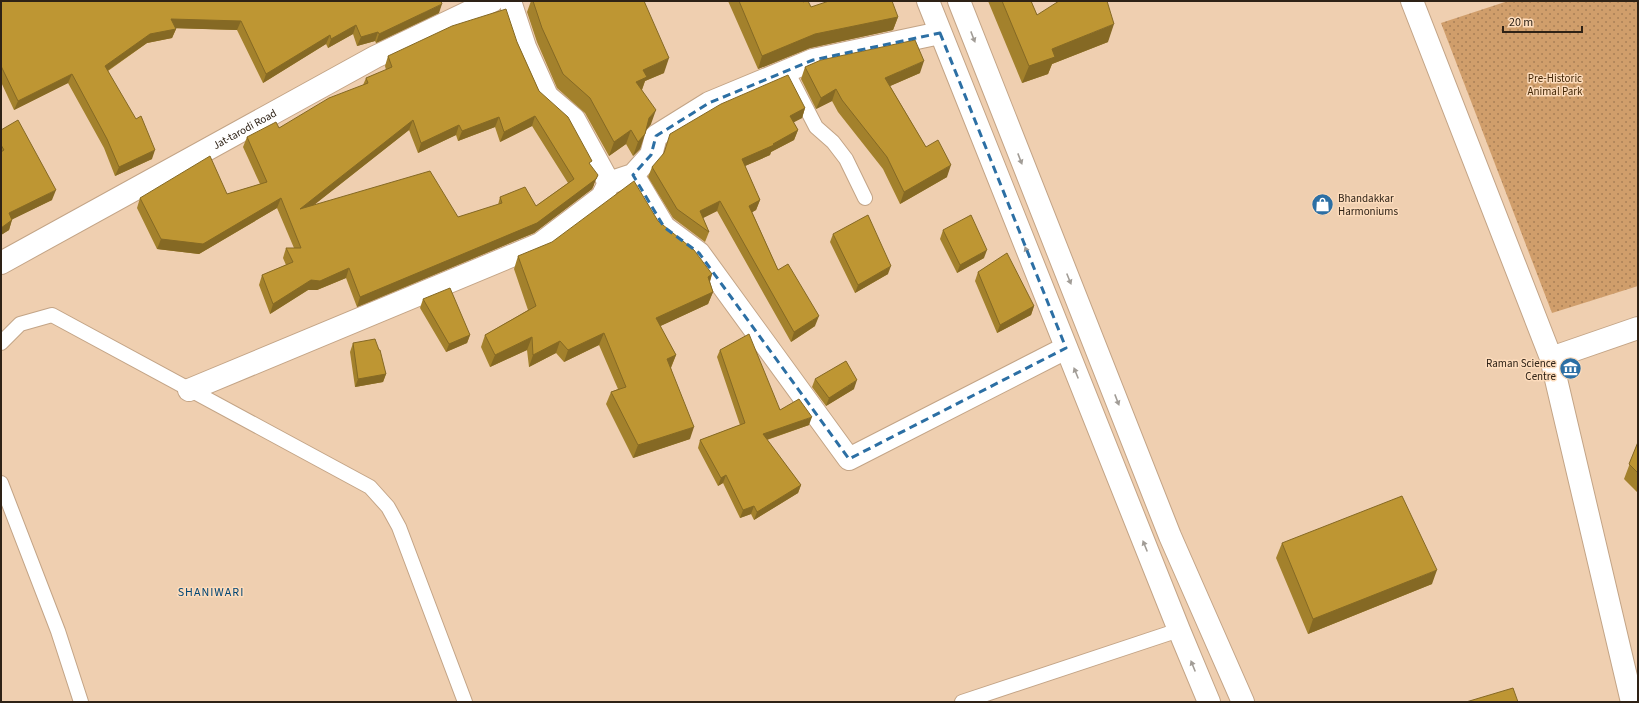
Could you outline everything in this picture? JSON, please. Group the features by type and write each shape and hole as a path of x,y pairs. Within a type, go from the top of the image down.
{"street":[{"name":"Jat-tarodi Road","path":"1,262 375,57 492,1"},
{"path":"510,1 525,47 547,96 574,119 609,183"},
{"path":"928,1 1178,630 1209,702"},
{"path":"959,1 1170,536 1243,702"},
{"path":"1412,1 1552,358 1632,702"},
{"path":"189,390 540,244 602,197 609,183 633,174 651,156 656,136 709,103 813,60 940,33"},
{"path":"633,174 664,227 699,253 849,459 1066,348"},
{"path":"1552,358 1638,328"}],"lane":[{"path":"787,71 816,127 832,142 846,159 865,198"},
{"path":"1,343 20,324 52,315 370,487 388,507 399,527 465,702"},
{"path":"1,483 58,631 81,702"},
{"path":"962,702 1178,630"}],"highlighted area":[{"path":"940,33 1066,348 849,459 699,253 664,227 633,175 651,155 656,136 709,103 813,60"}],"green space":[{"name":"Pre-Historic Animal Park","path":"1508,1 1638,1 1638,286 1552,313 1441,23"}],"building":[{"path":"1,1 441,1 442,4 379,34 378,32 361,37 356,25 331,39 330,35 266,74 241,21 171,19 176,29 150,34 105,66 136,119 141,116 155,150 119,167 107,139 72,74 18,101 1,66"},
{"path":"533,1 644,1 669,58 643,70 647,77 636,82 656,110 649,118 645,134 638,142 631,130 614,142 590,98 563,74 542,28"},
{"path":"739,1 808,1 811,7 829,1 892,1 898,17 815,34 762,56"},
{"path":"1002,1 1031,1 1037,15 1059,1 1107,1 1114,24 1052,49 1055,57 1029,66"},
{"path":"506,9 517,42 539,91 568,117 592,161 589,163 598,175 596,179 537,223 360,297 349,268 320,281 311,280 273,304 262,275 293,262 286,248 301,248 281,198 203,244 161,239 140,198 210,156 227,194 267,182 247,137 276,122 279,128 329,98 368,83 366,78 392,67 388,56 452,26","holes":["535,116 574,179 536,206 525,187 500,197 502,203 458,217 430,171 300,209 413,120 421,143 459,125 462,131 499,117 504,132"]},
{"path":"915,40 924,61 885,78 926,147 938,140 951,165 904,192 887,157 842,100 836,89 821,98 805,67 821,60"},
{"path":"788,75 805,108 790,116 798,130 773,144 774,145 742,159 760,200 749,206 778,270 788,264 819,316 794,332 720,201 700,211 709,232 677,209 652,167 664,153 670,134 721,104"},
{"path":"18,120 56,190 9,213 12,220 1,228 1,152 4,150 1,145 1,130"},
{"path":"634,181 658,221 694,250 712,274 708,277 713,292 656,318 676,355 667,359 694,427 638,445 611,392 626,387 604,333 568,350 560,341 533,355 532,337 495,355 485,335 536,306 518,256 552,242"},
{"path":"868,215 891,266 858,285 833,234"},
{"path":"971,215 987,250 960,265 943,230"},
{"path":"1007,253 1034,306 1000,325 978,272"},
{"path":"450,288 470,335 449,344 423,299"},
{"path":"749,334 780,410 799,399 812,417 763,434 801,485 757,512 754,506 743,510 726,475 721,478 700,440 745,423 720,350"},
{"path":"375,339 380,350 386,374 358,379 353,343"},
{"path":"846,361 857,380 829,398 815,379"},
{"path":"1638,442 1638,473 1629,464"},
{"path":"1402,496 1437,570 1313,619 1282,543"},
{"path":"1513,688 1518,702 1466,702"}],"place":[{"name":"Bhandakkar Harmoniums","path":"1323,204"},
{"name":"Raman Science Centre","path":"1571,369"}],"district":[{"name":"SHANIWARI","path":"211,592"}]}
